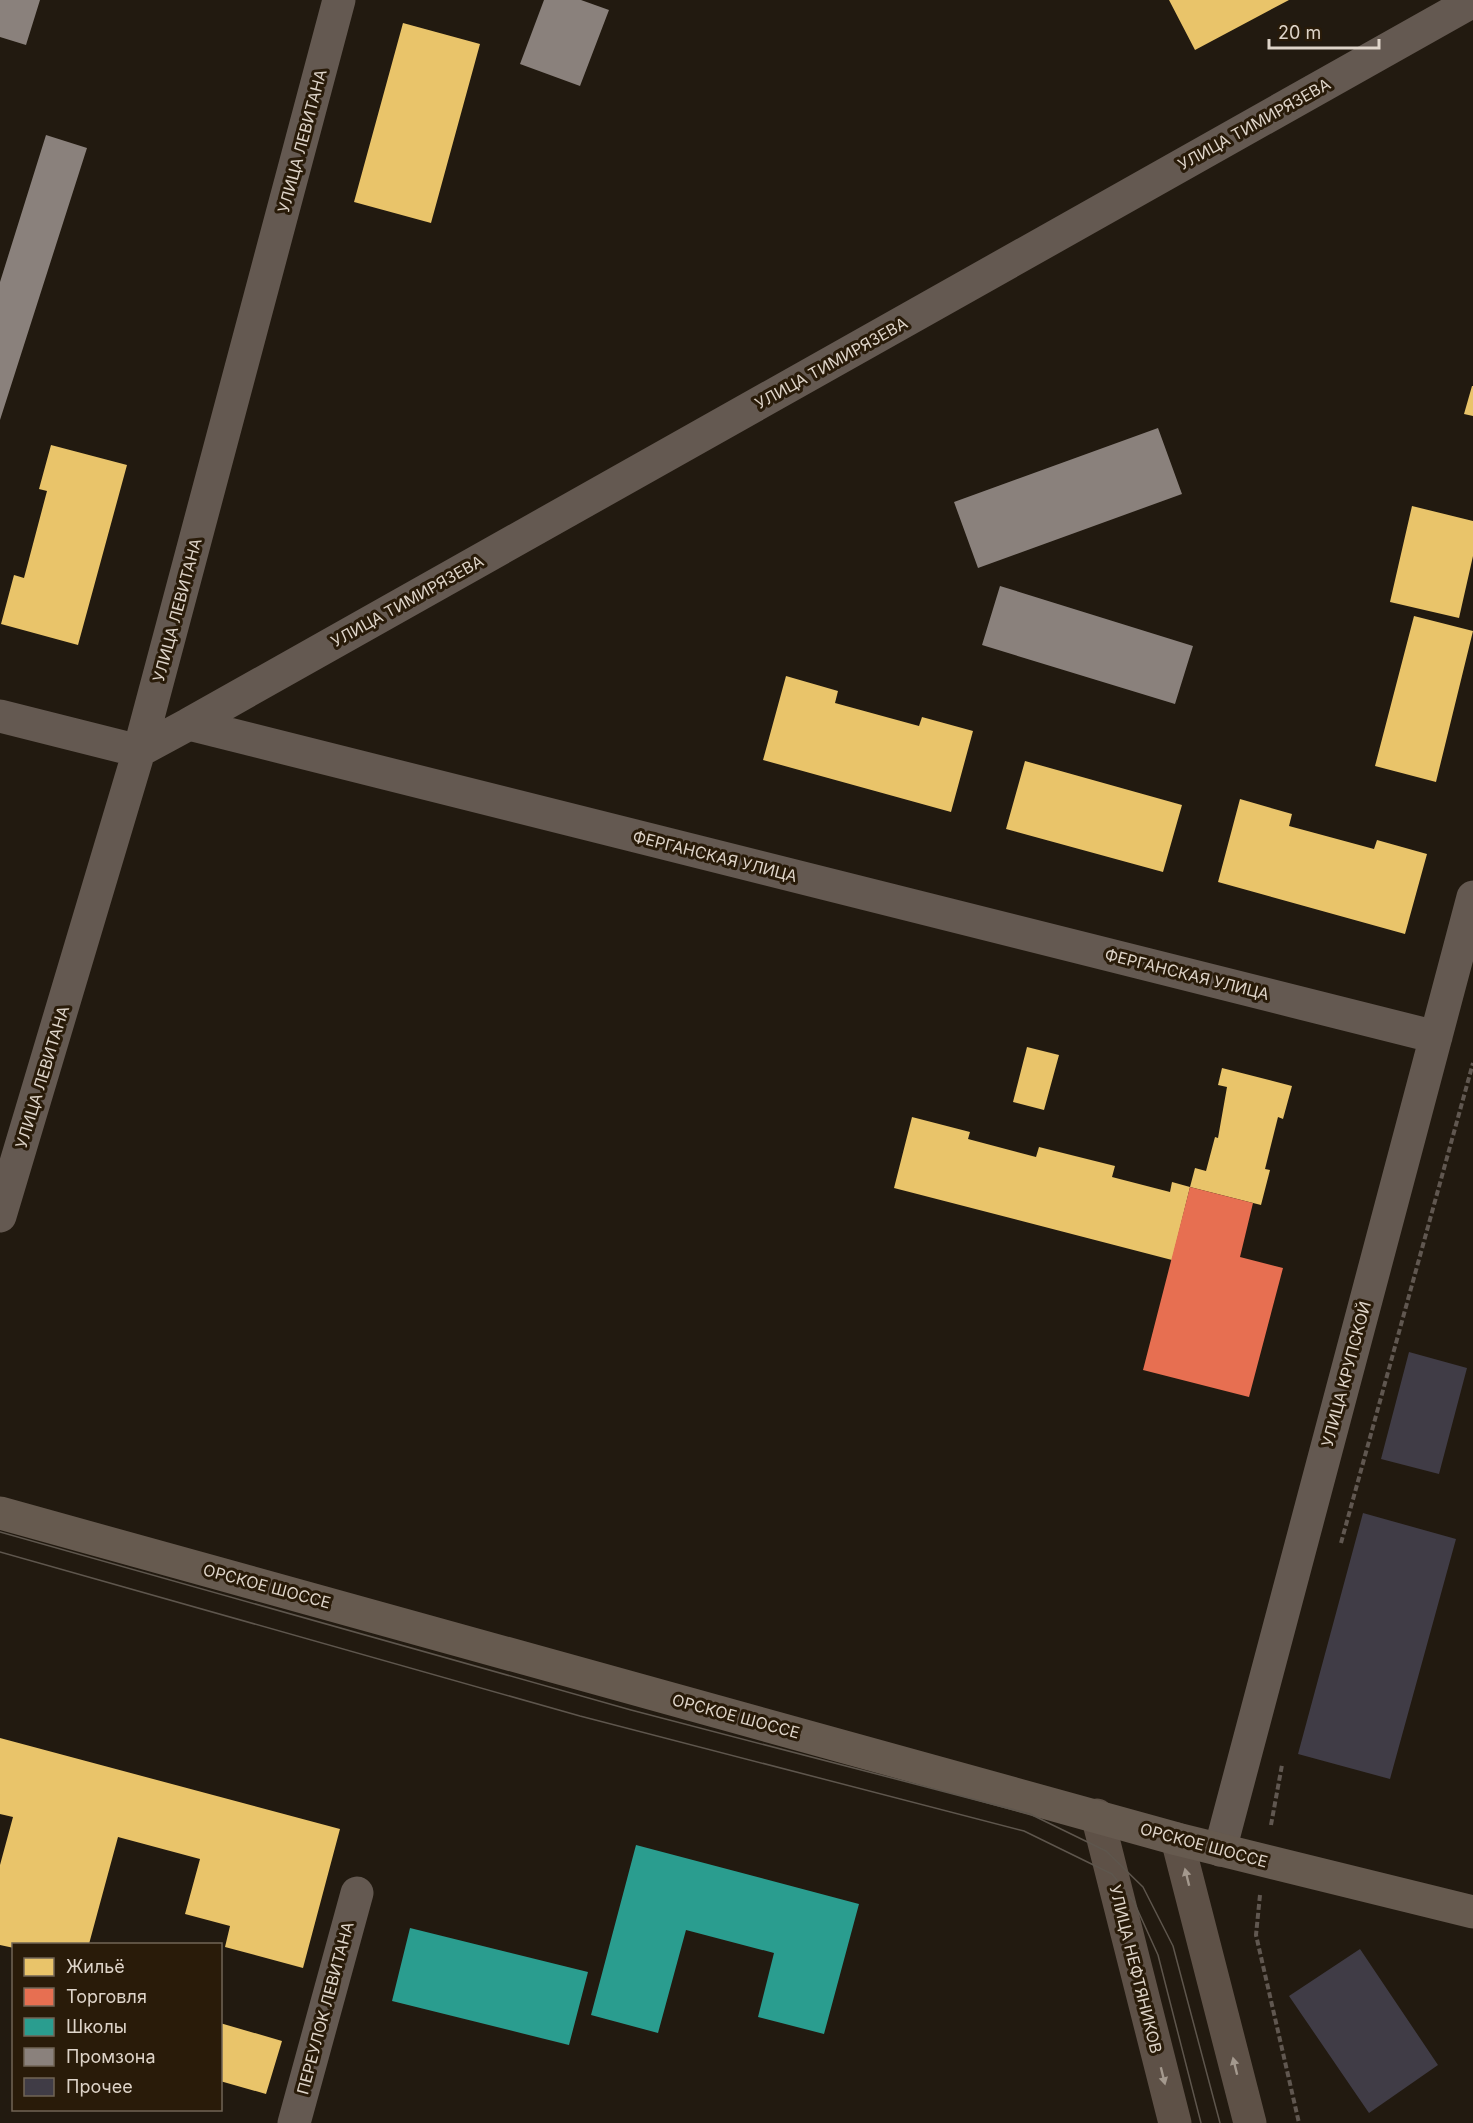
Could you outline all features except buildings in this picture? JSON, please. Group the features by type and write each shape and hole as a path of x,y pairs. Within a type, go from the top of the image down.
{"main road":[{"name":"ОРСКОЕ ШОССЕ","path":"0,1513 1177,1839 1473,1912"},
{"name":"УЛИЦА НЕФТЯНИКОВ","path":"1097,1815 1175,2123"},
{"path":"1177,1839 1250,2123"}],"street":[{"name":"УЛИЦА ЛЕВИТАНА","path":"0,1216 139,751 339,0"},
{"name":"УЛИЦА ТИМИРЯЗЕВА","path":"189,724 1473,1"},
{"path":"0,716 139,751 189,724"},
{"name":"ФЕРГАНСКАЯ УЛИЦА","path":"189,724 1436,1037"},
{"name":"УЛИЦА КРУПСКОЙ","path":"1220,1850 1473,897"},
{"name":"ПЕРЕУЛОК ЛЕВИТАНА","path":"294,2123 357,1893"}],"path":[{"path":"1338,1555 1473,1063"},
{"path":"1283,1760 1264,1862 1256,1935 1299,2123"}],"tram line":[{"path":"0,1532 631,1710 1030,1814 1106,1851 1143,1887 1173,1946 1220,2123"},
{"path":"0,1552 580,1716 1024,1831 1112,1874 1134,1902 1158,1955 1201,2123"}]}
